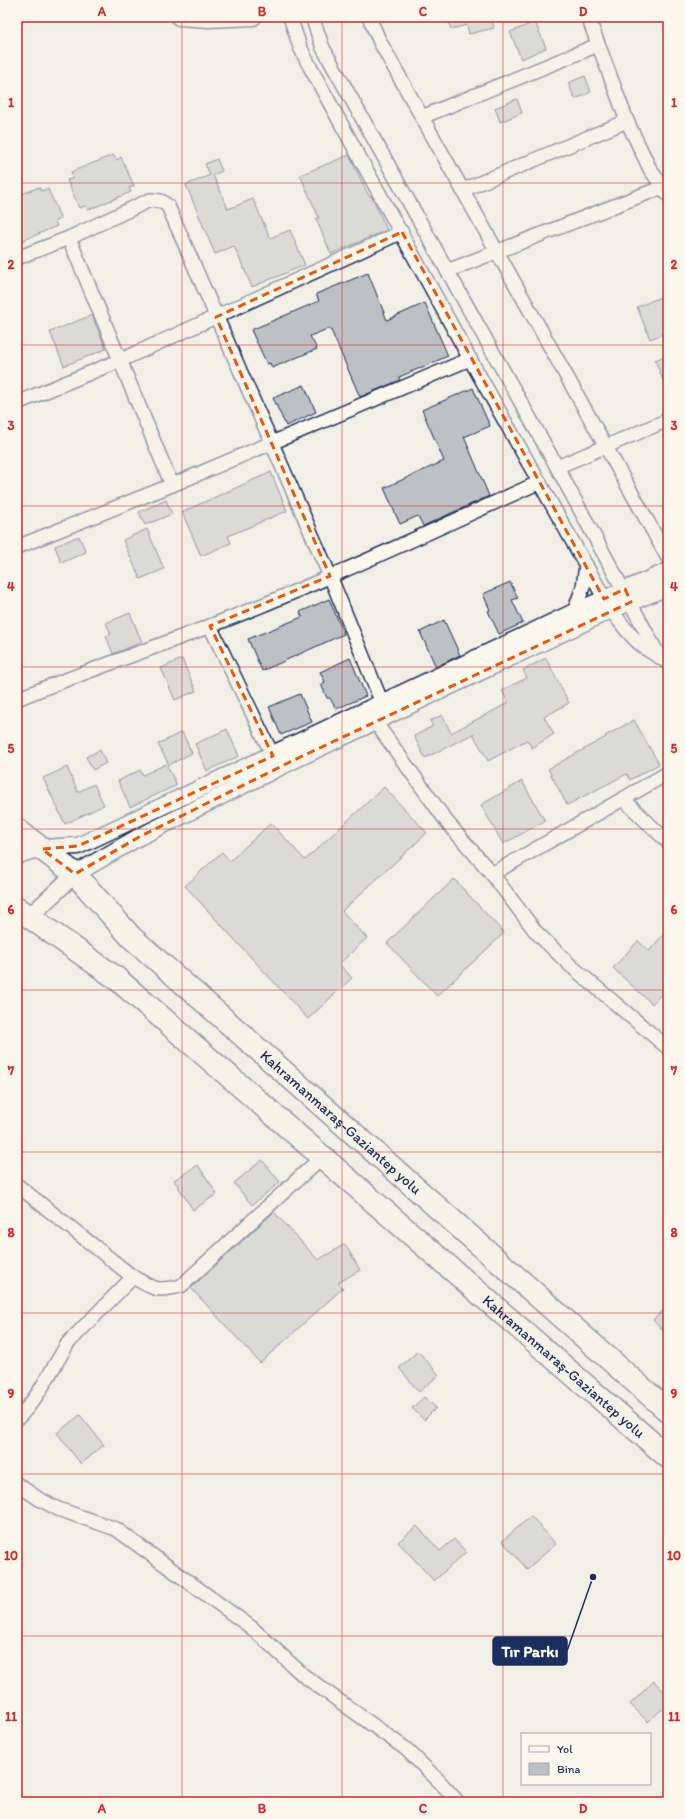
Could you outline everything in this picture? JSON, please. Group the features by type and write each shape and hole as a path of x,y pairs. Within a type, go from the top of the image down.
{"highway":[{"name":"Kahramanmaraş-Gaziantep yolu","path":"17,830 75,874 131,937 668,1411"},
{"name":"Kahramanmaraş-Gaziantep yolu","path":"23,912 116,978 668,1457"}],"street":[{"path":"178,17 209,19 253,17"},
{"path":"290,17 300,47 310,67 402,232 470,359 608,605 633,637 644,648 664,660"},
{"path":"312,17 323,48 558,467 664,660"},
{"path":"369,17 380,42 668,558"},
{"path":"447,271 666,188 650,169 627,121 588,17"},
{"path":"422,117 598,45"},
{"path":"462,190 627,121"},
{"path":"17,258 69,238 150,200 161,201 168,206 270,443 330,576 382,703"},
{"path":"17,403 121,360 402,232"},
{"path":"69,238 172,485"},
{"path":"17,547 172,485 470,359"},
{"path":"558,467 668,420"},
{"path":"17,699 63,680 210,626 330,576 540,482"},
{"path":"574,612 583,587 586,565"},
{"path":"17,856 27,851 42,848 78,846 376,723 628,596 668,571"},
{"path":"628,596 668,587"},
{"path":"23,912 75,874 243,777 273,756 574,612 608,605"},
{"path":"210,626 273,756"},
{"path":"376,723 447,822 492,874 536,932 571,966 668,1048"},
{"path":"492,874 668,774"},
{"path":"623,799 668,842"},
{"path":"19,1189 133,1277 154,1289 164,1290 181,1286 322,1157"},
{"path":"17,1418 28,1407 39,1392 68,1343 133,1277"},
{"path":"17,1484 39,1499 58,1509 116,1529 252,1628 303,1675 406,1748 458,1802"}],"highlighted area":[{"path":"402,232 604,599 625,589 631,602 294,760 139,837 75,874 42,849 78,846 273,756 210,626 330,576 216,317"}],"building":[{"path":"447,17 491,17 494,28 469,34 467,25 451,29"},
{"path":"535,22 546,48 521,59 510,32"},
{"path":"585,76 591,92 575,99 568,83"},
{"path":"517,99 522,113 500,122 495,108"},
{"path":"113,155 117,160 121,157 134,186 129,188 131,192 88,210 86,206 79,208 67,180 73,178 71,172"},
{"path":"349,155 369,196 371,196 374,201 387,230 331,254 316,219 319,218 300,175"},
{"path":"217,159 222,171 213,175 228,209 253,199 270,238 290,230 305,265 252,287 234,246 215,254 186,185 210,175 205,164"},
{"path":"39,187 41,191 48,189 61,219 55,221 57,226 17,243 17,196"},
{"path":"368,273 387,320 425,303 448,356 399,377 400,380 360,397 330,328 310,336 317,349 272,368 270,363 267,364 251,330 319,301 316,294"},
{"path":"668,294 668,332 650,339 637,307"},
{"path":"92,315 106,349 64,366 50,332"},
{"path":"668,355 668,393 655,360"},
{"path":"304,385 316,412 286,426 273,398"},
{"path":"473,388 490,426 464,437 489,496 423,526 418,516 400,524 384,488 444,461 422,410"},
{"path":"271,472 287,511 228,536 231,543 201,556 182,512"},
{"path":"166,500 172,514 145,525 139,512"},
{"path":"147,529 164,569 140,579 123,540"},
{"path":"79,536 86,552 61,563 55,546"},
{"path":"510,582 518,598 512,600 523,623 499,634 488,611 490,610 483,594"},
{"path":"329,599 344,634 262,671 248,639 302,617 300,612"},
{"path":"130,613 142,642 113,654 106,636 111,634 106,623"},
{"path":"444,620 460,655 436,667 420,632"},
{"path":"350,658 366,696 336,709 330,698 327,698 321,684 325,682 320,672"},
{"path":"546,658 569,703 544,717 554,734 532,748 527,740 488,761 473,734 425,758 414,736 433,726 430,721 442,715 451,733 508,703 502,690 527,678 523,670"},
{"path":"182,659 196,691 175,700 161,668"},
{"path":"300,694 312,722 281,735 269,707"},
{"path":"634,720 659,764 630,780 627,774 567,805 548,769"},
{"path":"227,729 239,756 207,771 195,744"},
{"path":"182,732 192,753 169,765 158,744"},
{"path":"100,750 106,763 93,770 86,757"},
{"path":"166,764 177,785 130,807 118,781 140,770 143,775"},
{"path":"67,767 78,792 94,784 104,805 65,824 43,778"},
{"path":"522,781 545,821 503,844 481,805"},
{"path":"384,787 427,833 342,911 367,938 339,964 352,978 308,1019 185,886 222,852 230,861 271,823 305,860"},
{"path":"454,879 504,933 437,996 387,943"},
{"path":"668,929 668,987 652,1004 613,968 638,941 649,951"},
{"path":"262,1160 280,1182 252,1205 234,1183"},
{"path":"198,1165 217,1194 193,1210 174,1180"},
{"path":"274,1212 318,1260 345,1244 360,1270 338,1283 343,1288 260,1363 191,1288"},
{"path":"668,1306 668,1336 653,1320"},
{"path":"418,1351 439,1375 419,1392 399,1368"},
{"path":"424,1397 436,1408 424,1420 412,1408"},
{"path":"80,1415 104,1445 81,1464 57,1433"},
{"path":"531,1516 556,1544 527,1569 502,1541"},
{"path":"417,1526 440,1551 454,1539 466,1552 434,1581 398,1542"},
{"path":"654,1681 668,1696 668,1716 662,1709 648,1722 630,1704"}],"place":[{"name":"Tır Parkı","path":"593,1577"}]}
